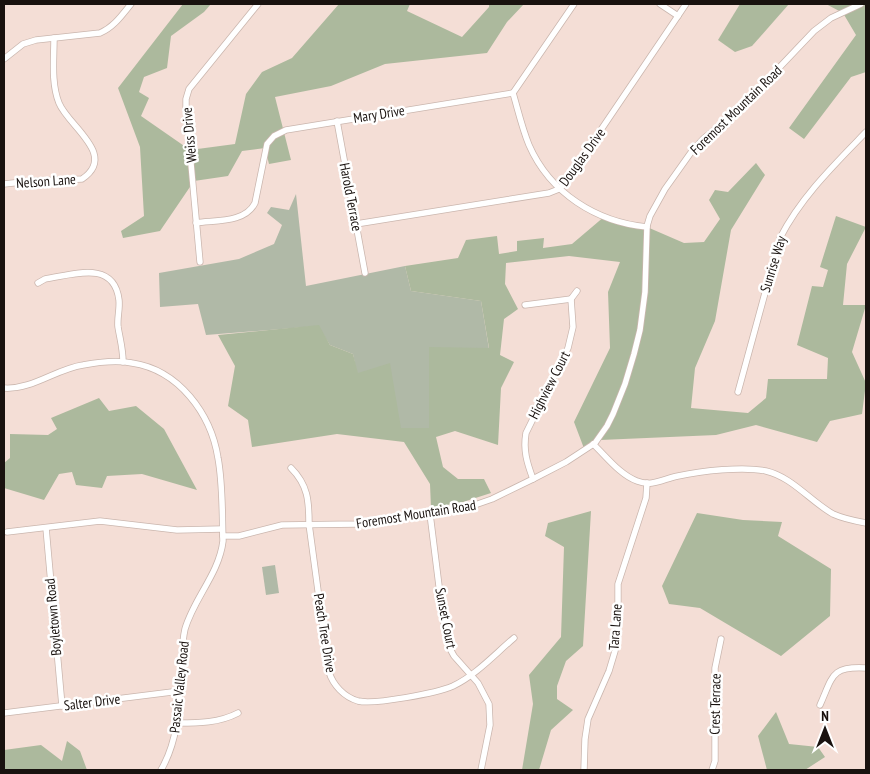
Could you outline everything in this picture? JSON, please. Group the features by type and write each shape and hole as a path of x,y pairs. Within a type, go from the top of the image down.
{"street":[{"path":"4,59 22,44 29,42 93,34 106,30 118,20 131,4"},
{"name":"Weiss Drive","path":"200,262 186,95 258,4"},
{"path":"574,4 513,93 530,147 551,181 585,208 611,221 647,228"},
{"path":"660,4 678,16"},
{"name":"Douglas Drive","path":"356,224 549,193 559,189 686,4"},
{"name":"Foremost Mountain Road","path":"223,536 239,536 282,525 358,524 430,514 482,503 566,462 593,444 601,435 613,414 634,354 645,292 647,228 650,216 665,189 703,139 736,113 814,31 831,18 861,4"},
{"name":"Nelson Lane","path":"4,184 82,179 90,172 93,166 93,149 59,102 55,82 54,38"},
{"name":"Mary Drive","path":"196,223 240,217 252,209 255,203 267,144 274,136 286,130 513,93"},
{"name":"Harold Terrace","path":"337,121 365,273"},
{"name":"Sunrise Way","path":"738,392 780,238 803,199 866,132"},
{"path":"38,282 45,279 92,273 99,273 108,277 115,285 119,299 118,328 123,348 123,362"},
{"path":"525,305 571,299 577,291"},
{"name":"Highview Court","path":"533,479 525,457 526,433 568,348 573,327 571,299"},
{"name":"Passaic Valley Road","path":"4,388 21,387 78,366 123,362 144,365 163,374 190,396 202,413 218,456 223,536 222,550 218,563 186,626 182,647 178,723 172,746 160,770"},
{"path":"593,444 625,474 637,481 647,483 658,482 678,476 734,469 765,471 784,478 834,514 866,523"},
{"name":"Peach Tree Drive","path":"291,468 304,484 308,502 309,524 329,672 333,681 342,692 358,701 371,702 420,695 448,688 471,674 514,638"},
{"name":"Tara Lane","path":"584,770 588,718 613,661 618,624 618,584 646,498 647,483"},
{"name":"Sunset Court","path":"430,514 443,618 449,647 454,656 484,691 490,711 490,725 481,770"},
{"path":"7,532 100,521 168,530 222,529"},
{"name":"Boyletown Road","path":"46,528 62,706"},
{"name":"Crest Terrace","path":"712,770 714,761 716,668 721,639"},
{"path":"820,705 836,673 848,667 866,668"},
{"name":"Salter Drive","path":"4,713 180,691"},
{"path":"178,723 222,720 238,713"}],"green space":[{"path":"183,4 211,4 204,12 171,36 167,68 144,77 139,92 149,98 141,116 190,150 235,144 246,94 262,72 292,58 339,4 410,4 407,11 462,37 489,7 489,4 524,4 507,22 487,53 385,64 331,86 275,97 291,160 269,164 265,148 242,151 228,176 194,181 160,231 123,238 121,231 144,216 140,147 118,88"},
{"path":"740,4 789,4 752,46 735,52 718,40"},
{"path":"826,4 866,4 866,72 851,77 804,139 789,128 856,35 843,13"},
{"path":"756,163 765,175 731,230 715,321 695,368 691,408 748,413 766,398 768,379 827,379 828,358 797,345 812,286 823,287 828,270 820,267 836,216 866,227 847,264 843,305 866,305 852,352 866,383 862,414 830,421 817,442 756,425 716,435 600,440 585,451 574,422 610,348 608,292 620,262 569,256 506,263 505,284 518,309 504,319 500,355 514,362 501,388 498,445 455,431 436,437 443,467 458,479 484,479 491,493 463,502 431,508 430,484 404,442 337,434 252,447 248,420 228,406 235,366 218,335 319,325 330,345 353,354 358,373 390,363 401,428 429,428 429,347 489,348 481,301 411,291 405,266 458,258 466,240 497,236 499,254 517,251 517,241 544,238 543,248 572,244 605,216 647,227 684,243 704,242 720,219 709,200 715,190 728,192"},
{"path":"296,194 306,286 405,266 411,291 481,301 489,349 429,428 401,429 357,374 353,354 330,345 318,326 206,335 198,304 160,307 159,273 239,259 274,244 282,225 267,213 271,207 289,210"},
{"path":"99,398 109,411 136,406 164,429 197,490 142,474 107,476 102,488 76,485 72,472 59,474 44,500 4,488 4,463 10,458 10,434 48,435 57,429 51,418"},
{"path":"591,511 583,646 566,661 557,686 557,699 573,710 551,730 539,770 522,770 533,704 529,675 561,637 564,547 545,536 548,523"},
{"path":"697,513 743,520 782,522 778,536 831,569 830,616 781,656 700,608 669,604 662,586"},
{"path":"275,565 279,593 266,595 262,567"},
{"path":"776,712 789,744 818,747 825,757 805,770 767,770 758,736"},
{"path":"67,741 80,751 87,770 4,770 4,750 41,745 62,761"}]}
